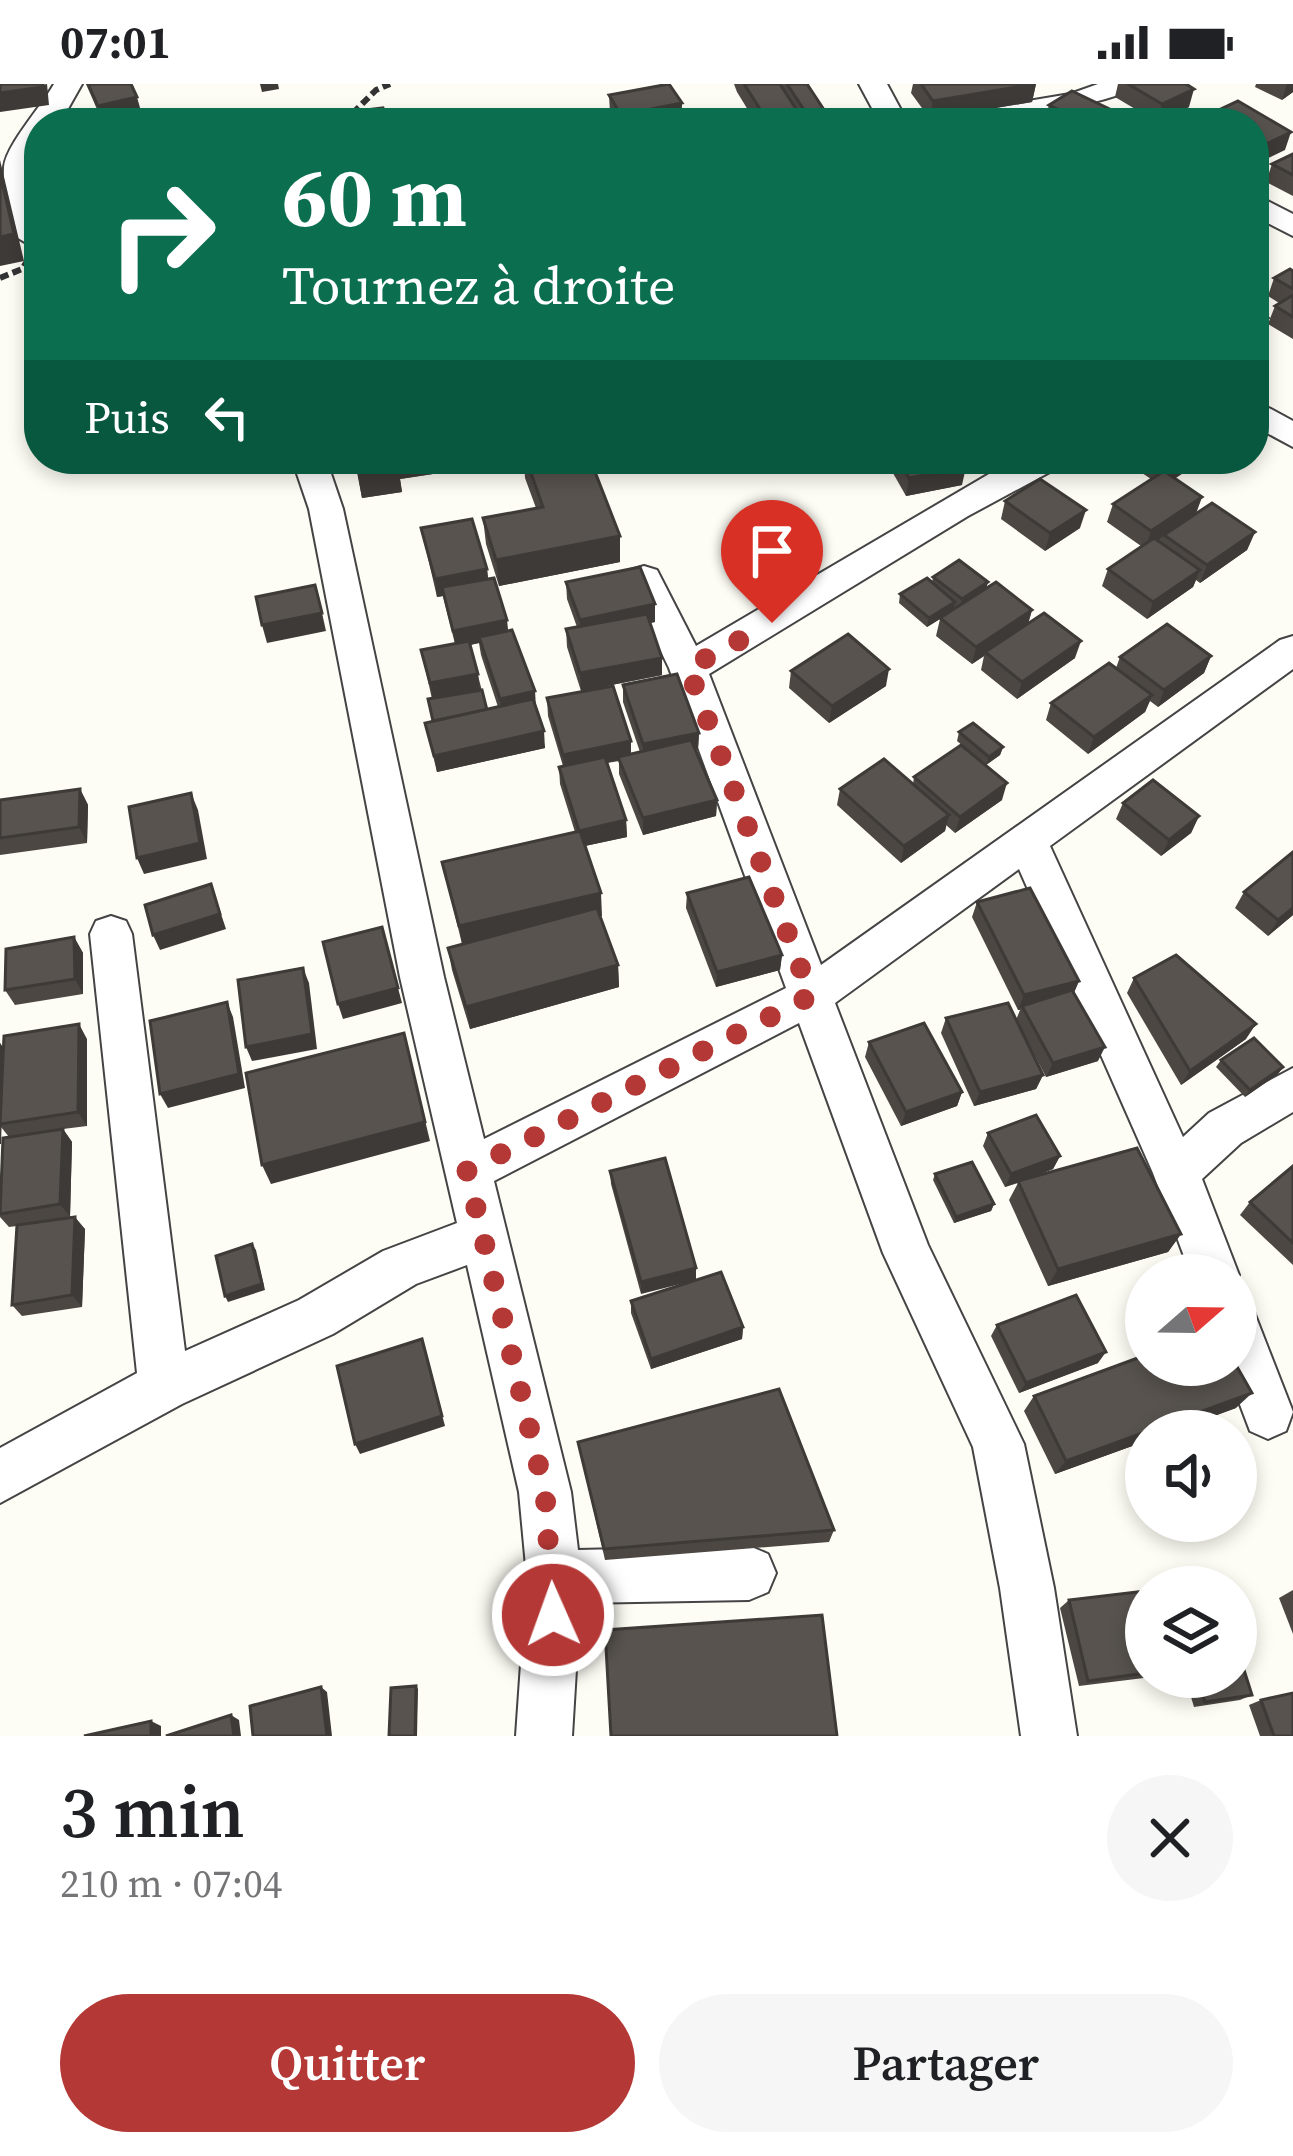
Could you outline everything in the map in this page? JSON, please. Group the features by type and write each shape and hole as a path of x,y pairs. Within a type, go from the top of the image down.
{"street":[{"path":"1033,108 1075,101 1124,84"},
{"path":"1075,101 1087,108"},
{"path":"24,148 14,171 15,192 24,211"},
{"path":"314,474 326,509 467,1171 545,1492 554,1577 544,1736"},
{"path":"688,668 772,623 976,493 1016,474"},
{"path":"644,579 688,668 908,1252 998,1444 1028,1588 1049,1736"},
{"path":"467,1171 811,996 1293,650"},
{"path":"1028,842 1176,1173 1207,1254"},
{"path":"112,934 164,1386"},
{"path":"1176,1173 1225,1128 1293,1088"},
{"path":"0,1477 164,1386 316,1316 400,1267 485,1235"},
{"path":"1257,1384 1268,1413"},
{"path":"554,1577 749,1574"}],"path":[{"path":"359,108 389,84"}],"building":[{"path":"0,84 43,84 43,87 0,93"},
{"path":"88,84 131,84 137,97 98,106"},
{"path":"669,84 682,103 617,108 609,95"},
{"path":"744,84 780,84 795,108 759,108"},
{"path":"787,84 807,84 823,108 803,108"},
{"path":"921,84 1034,84 933,101"},
{"path":"1128,84 1186,84 1194,89 1162,104"},
{"path":"1072,91 1108,108 1055,108 1049,105"},
{"path":"1238,101 1250,108 1223,108"},
{"path":"1269,119 1291,132 1269,143"},
{"path":"1293,154 1293,175 1272,164"},
{"path":"0,173 14,234 0,237"},
{"path":"1293,271 1293,289 1274,278"},
{"path":"1293,295 1293,317 1275,306"},
{"path":"531,474 596,474 620,536 496,560 483,518 543,507"},
{"path":"1159,474 1168,474 1202,497 1151,531 1113,504"},
{"path":"1040,479 1086,510 1050,533 1005,501"},
{"path":"1212,503 1255,532 1207,565 1164,535"},
{"path":"472,519 487,569 435,579 421,528"},
{"path":"1154,538 1200,570 1153,602 1108,569"},
{"path":"959,560 988,582 962,599 933,577"},
{"path":"640,567 655,604 580,620 566,582"},
{"path":"494,578 507,620 453,631 442,587"},
{"path":"927,578 955,602 929,618 900,594"},
{"path":"996,582 1032,610 976,647 940,618"},
{"path":"315,585 322,613 262,625 256,597"},
{"path":"1044,613 1081,641 1022,682 985,652"},
{"path":"647,614 662,658 580,673 566,629"},
{"path":"1167,624 1211,656 1164,690 1120,657"},
{"path":"512,630 535,691 500,699 479,637"},
{"path":"848,634 889,669 832,706 791,671"},
{"path":"469,641 478,674 430,683 421,650"},
{"path":"1109,663 1152,695 1094,737 1051,703"},
{"path":"677,674 699,733 643,744 623,685"},
{"path":"613,686 631,741 563,755 547,698"},
{"path":"482,690 487,710 433,721 428,699"},
{"path":"533,699 544,731 434,756 425,723"},
{"path":"973,723 1003,747 989,757 959,732"},
{"path":"691,740 717,800 643,818 618,757"},
{"path":"961,745 1007,783 960,817 914,777"},
{"path":"605,757 626,820 579,831 559,767"},
{"path":"884,759 949,815 904,846 840,789"},
{"path":"1153,780 1199,816 1169,840 1123,803"},
{"path":"80,789 79,827 0,838 0,800"},
{"path":"191,793 200,843 137,858 129,807"},
{"path":"580,831 601,893 459,926 442,862"},
{"path":"1293,852 1293,908 1278,920 1244,892"},
{"path":"749,877 782,955 717,972 687,893"},
{"path":"211,884 220,914 153,935 145,905"},
{"path":"1030,888 1079,981 1024,995 977,902"},
{"path":"597,908 618,965 466,1007 448,948"},
{"path":"382,927 398,988 338,1004 323,942"},
{"path":"74,937 75,979 5,990 6,949"},
{"path":"1176,955 1256,1024 1190,1071 1134,978"},
{"path":"303,968 312,1034 246,1047 238,980"},
{"path":"1072,990 1105,1047 1053,1063 1022,1006"},
{"path":"227,1002 239,1074 160,1094 150,1021"},
{"path":"1008,1003 1043,1075 980,1092 946,1018"},
{"path":"924,1023 962,1092 906,1112 869,1042"},
{"path":"79,1024 78,1112 0,1124 4,1036"},
{"path":"404,1033 425,1122 262,1165 246,1073"},
{"path":"1254,1038 1283,1067 1250,1090 1221,1060"},
{"path":"1036,1115 1060,1156 1011,1174 988,1133"},
{"path":"63,1129 60,1204 0,1214 3,1138"},
{"path":"1137,1148 1181,1234 1058,1269 1018,1181"},
{"path":"665,1158 696,1268 641,1282 610,1171"},
{"path":"972,1162 994,1204 956,1217 935,1174"},
{"path":"1293,1166 1293,1243 1250,1202"},
{"path":"75,1217 72,1295 12,1305 17,1225"},
{"path":"252,1244 262,1284 225,1296 216,1256"},
{"path":"721,1272 743,1327 651,1359 631,1301"},
{"path":"1076,1295 1106,1352 1026,1383 997,1325"},
{"path":"422,1339 442,1416 355,1444 337,1366"},
{"path":"1125,1363 1125,1386 1248,1386 1252,1393 1206,1410 1125,1410 1125,1439 1066,1461 1034,1396"},
{"path":"779,1389 834,1530 604,1549 578,1442"},
{"path":"1125,1593 1125,1676 1088,1681 1069,1600"},
{"path":"822,1615 837,1736 611,1736 605,1630"},
{"path":"416,1686 415,1736 389,1736 391,1688"},
{"path":"321,1687 327,1736 253,1736 250,1706"},
{"path":"1293,1693 1293,1736 1274,1736 1261,1700"},
{"path":"231,1715 234,1736 166,1736"},
{"path":"151,1721 151,1736 84,1736"}],"route":[{"path":"553,1615 545,1492 467,1171 811,996 688,668 772,623"}]}
